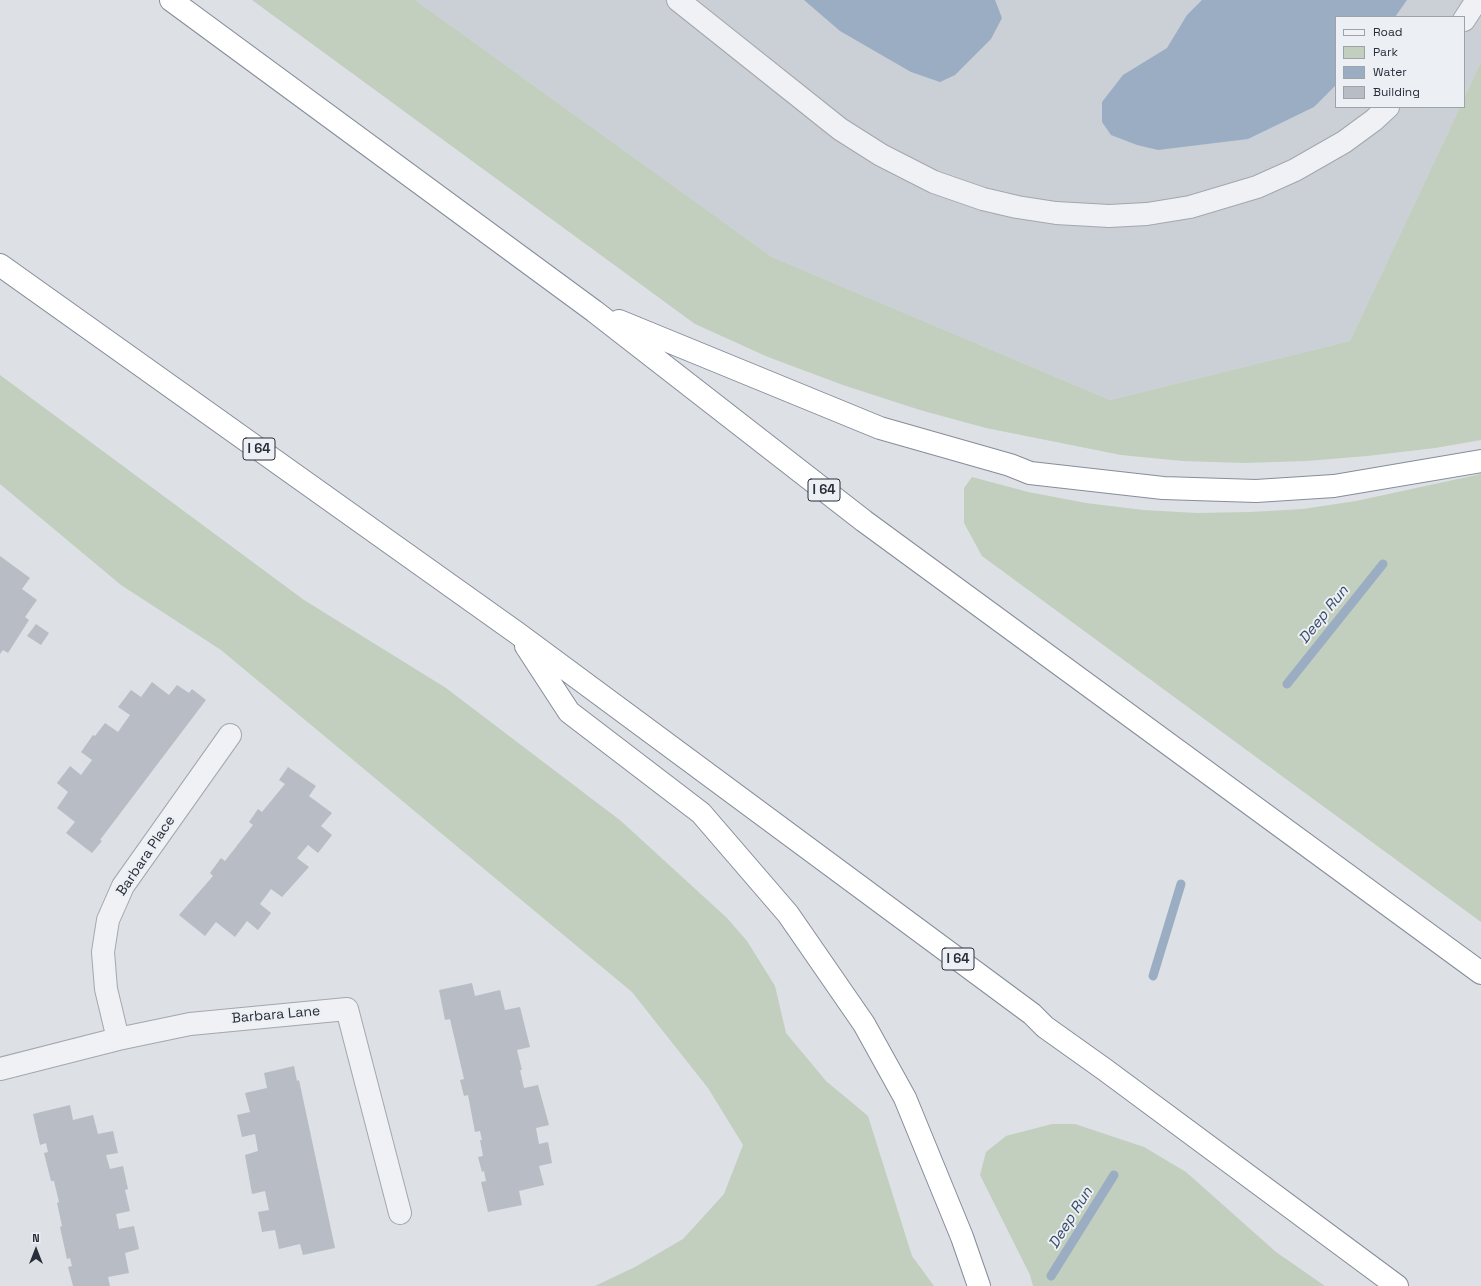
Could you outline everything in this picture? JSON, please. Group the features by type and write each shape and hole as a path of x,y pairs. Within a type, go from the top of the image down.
{"highway":[{"name":"I 64","path":"171,0 594,311 864,521 1481,973"},
{"name":"I 64","path":"0,265 518,633 1032,1014 1045,1027 1397,1286"},
{"path":"594,311 880,428 1010,465 1030,473 1163,488 1256,491 1334,486 1481,461"},
{"path":"518,633 569,712 701,813 792,921 864,1024 906,1098 965,1243 979,1286"}],"street":[{"path":"678,0 840,129 881,155 934,182 983,199 1017,207 1056,213 1109,216 1148,214 1190,207 1257,187 1295,170 1344,142 1374,120 1387,108"},
{"path":"1465,18 1477,0"},
{"name":"Barbara Place","path":"118,1039 106,989 103,952 108,920 123,886 230,735"},
{"name":"Barbara Lane","path":"0,1069 118,1039 190,1024 348,1009 400,1213"}],"shaded area":[{"path":"415,0 1481,0 1481,62 1465,96 1465,16 1335,16 1335,108 1460,108 1350,341 1110,400 772,257"}],"green space":[{"path":"252,0 415,0 772,257 1110,400 1350,341 1460,108 1465,108 1465,96 1481,62 1481,440 1435,448 1306,461 1244,463 1183,461 1121,455 986,428 920,410 843,385 768,357 695,324"},
{"path":"0,375 304,600 446,688 621,821 727,918 747,941 775,986 786,1033 826,1081 868,1116 912,1256 934,1286 595,1286 635,1267 683,1239 724,1194 743,1145 708,1088 632,992 221,650 121,585 0,484"},
{"path":"1481,474 1481,922 982,556 964,523 964,488 972,477 1028,492 1086,503 1143,510 1197,513 1303,509 1356,501"},
{"path":"1052,1124 1075,1124 1144,1147 1186,1172 1276,1252 1325,1286 1033,1286 1030,1275 980,1175 986,1152 1006,1136"}],"water":[{"path":"804,0 995,0 1002,18 991,39 955,75 940,82 911,72 840,31"},
{"path":"1202,0 1407,0 1396,16 1335,16 1335,86 1314,107 1248,139 1158,150 1137,145 1111,135 1102,122 1102,102 1123,75 1167,48 1187,15"}],"building":[{"path":"0,556 30,578 22,589 37,600 25,617 29,620 8,653 3,650 0,654"},
{"path":"36,624 49,633 41,645 27,636"},
{"path":"152,682 169,695 177,685 189,693 192,689 206,700 100,840 102,841 92,853 66,833 75,822 57,808 68,792 57,783 70,766 81,775 92,760 81,752 93,735 95,736 105,723 118,732 130,715 118,707 131,690 141,697"},
{"path":"288,767 316,786 309,796 332,813 321,826 332,835 318,853 308,845 297,858 309,867 282,897 271,889 260,904 271,913 258,930 247,921 235,937 216,922 205,936 179,915 213,876 210,873 221,858 225,861 253,825 249,822 258,809 262,812 285,784 279,780"},
{"path":"472,983 475,996 500,990 505,1010 520,1007 530,1047 517,1050 522,1070 520,1070 524,1088 538,1085 549,1125 536,1128 539,1144 548,1142 552,1163 539,1166 544,1185 519,1191 522,1205 488,1212 481,1182 486,1181 484,1171 482,1172 478,1157 483,1156 480,1140 482,1140 480,1131 475,1132 468,1095 464,1096 460,1080 464,1079 450,1019 445,1020 439,990"},
{"path":"294,1066 297,1081 299,1080 335,1248 303,1255 300,1244 279,1249 275,1230 262,1232 258,1212 269,1210 265,1191 252,1194 245,1155 258,1151 255,1134 242,1137 237,1115 250,1112 245,1093 267,1088 264,1073"},
{"path":"70,1105 73,1120 93,1115 98,1134 113,1131 118,1153 106,1155 110,1169 123,1166 128,1189 125,1190 130,1211 116,1214 119,1229 134,1226 139,1249 125,1253 129,1273 108,1277 110,1286 73,1286 68,1267 72,1266 70,1258 67,1259 60,1227 62,1226 57,1203 59,1202 54,1181 51,1181 44,1153 48,1152 46,1143 40,1145 33,1114"}],"waterway":[{"name":"Deep Run","path":"1287,684 1383,564"},
{"name":"Deep Run","path":"1153,976 1181,884"},
{"name":"Deep Run","path":"1051,1276 1114,1175"}]}
